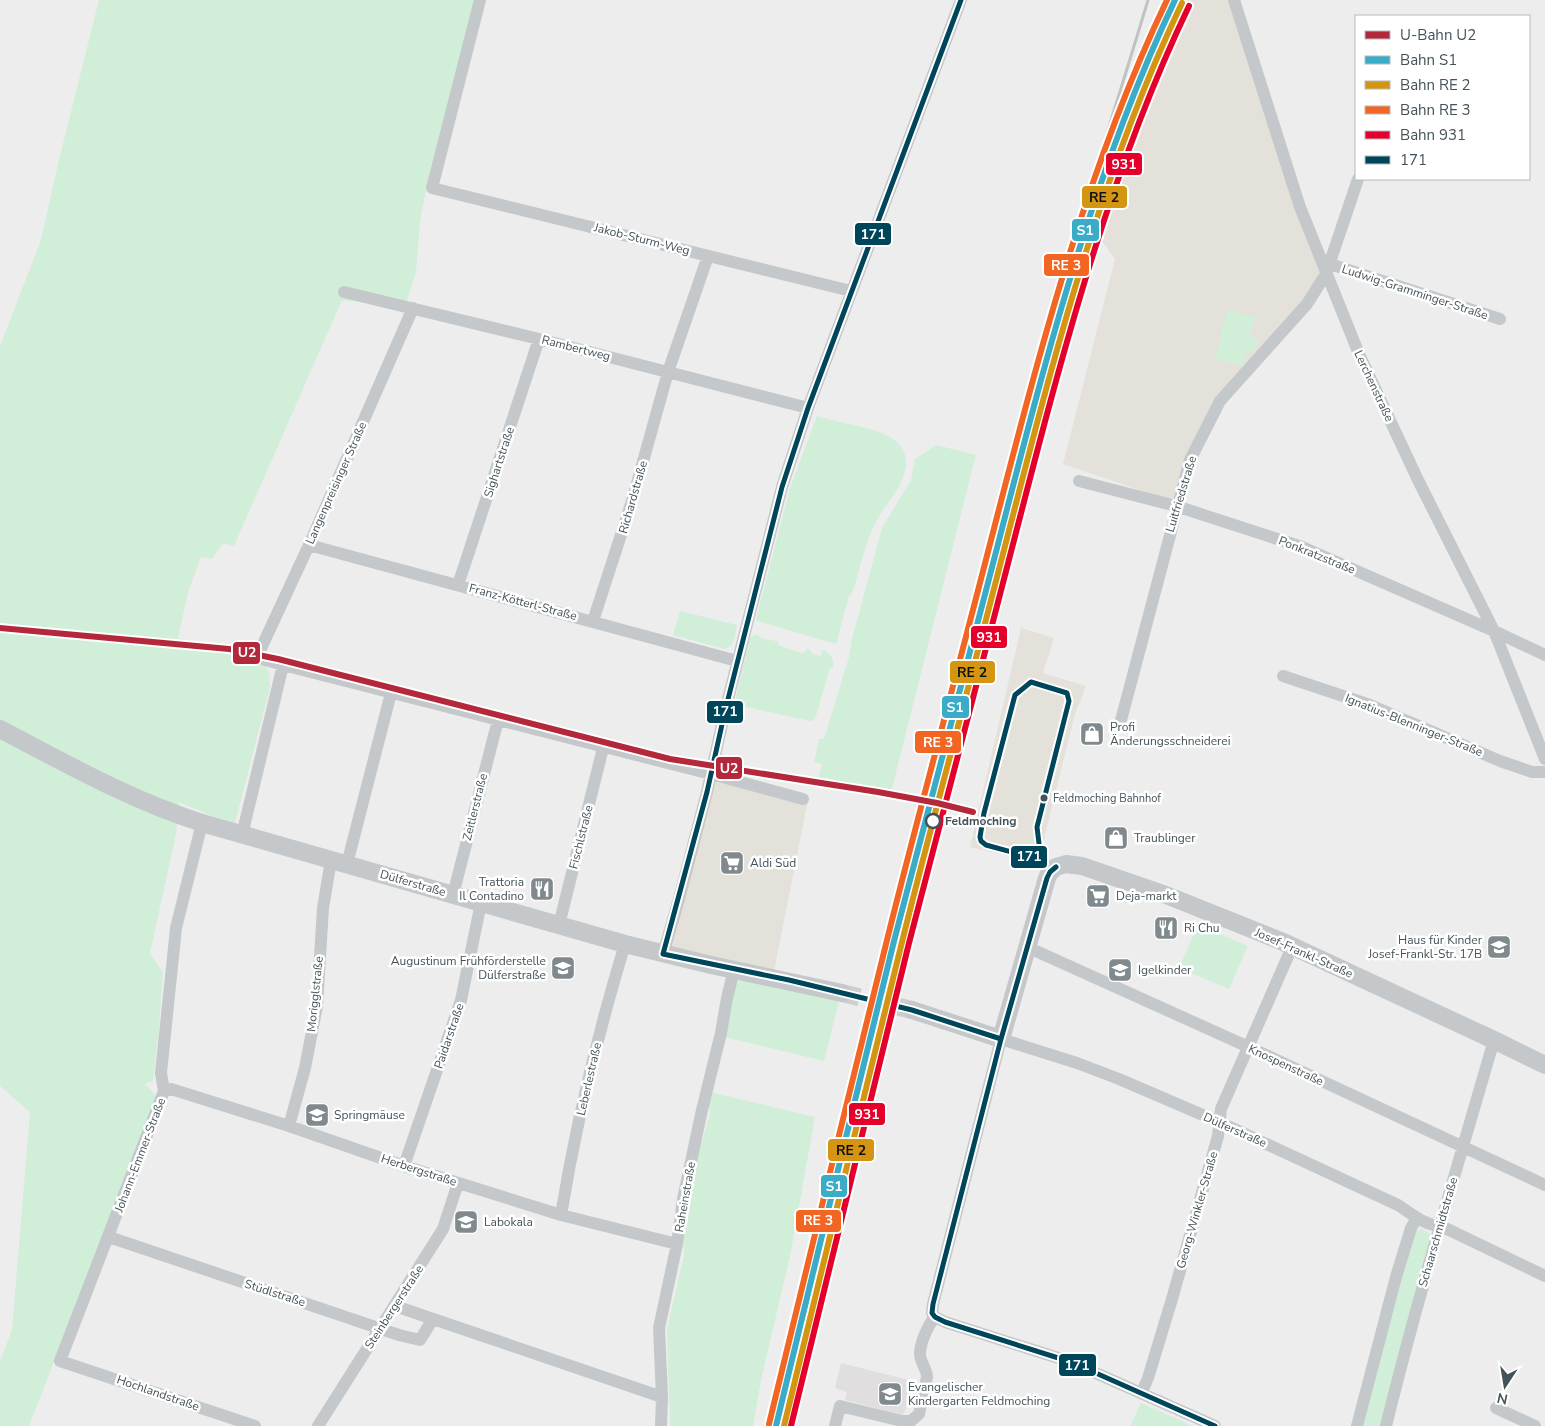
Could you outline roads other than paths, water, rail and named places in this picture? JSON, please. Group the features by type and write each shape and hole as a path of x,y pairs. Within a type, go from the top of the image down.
{"main road":[{"name":"Dülferstraße","path":"0,729 101,783 202,823 625,944 842,993"},
{"name":"Josef-Frankl-Straße","path":"1027,947 1050,872 1066,864 1082,866 1166,895 1292,947 1545,1065"},
{"path":"1001,1039 1027,947"},
{"name":"Dülferstraße","path":"912,1010 1001,1039"}],"street":[{"name":"Jakob-Sturm-Weg","path":"480,0 432,188 852,291"},
{"path":"663,954 680,900 737,661 782,487 808,408 961,0"},
{"name":"Lerchenstraße","path":"1234,0 1300,207 1328,269 1359,354 1426,496 1494,631 1545,759"},
{"name":"Luitfriedstraße","path":"1120,724 1176,506 1190,460 1220,401 1307,304 1328,269 1358,180"},
{"name":"Richardstraße","path":"593,621 632,501 668,372 708,256"},
{"name":"Ludwig-Gramminger-Straße","path":"1328,269 1500,319"},
{"name":"Rambertweg","path":"344,292 539,339 808,408"},
{"name":"Langenpreisinger Straße","path":"257,657 413,308"},
{"name":"Sighartstraße","path":"458,585 539,339"},
{"name":"Ponkratzstraße","path":"1079,481 1176,506 1302,547 1545,655"},
{"name":"Franz-Kötterl-Straße","path":"308,545 737,661"},
{"path":"239,652 803,799"},
{"path":"242,835 283,665"},
{"name":"Ignatius-Blenninger-Straße","path":"1283,676 1370,705 1500,761 1532,772 1545,772"},
{"name":"Morigglstraße","path":"289,1126 305,1068 317,1006 323,908 391,693"},
{"name":"Zeitlerstraße","path":"453,895 498,720"},
{"name":"Fischlstraße","path":"559,925 603,748"},
{"name":"Johann-Emmer-Straße","path":"60,1361 164,1091 161,1073 176,928 202,823"},
{"name":"Paidarstraße","path":"404,1166 461,1000 481,903"},
{"name":"Leberlestraße","path":"561,1215 588,1076 607,1001 625,944"},
{"name":"Knospenstraße","path":"1027,947 1545,1185"},
{"name":"Georg-Winkler-Straße","path":"1142,1392 1172,1300 1218,1136 1221,1109 1292,947"},
{"name":"Raheinstraße","path":"661,1426 662,1397 658,1328 700,1119 734,970"},
{"path":"1001,1039 932,1313 935,1317 945,1322 1071,1362 1215,1426"},
{"name":"Dülferstraße","path":"1001,1039 1077,1063 1219,1122 1398,1205 1431,1225 1441,1226 1545,1276"},
{"name":"Schaarschmidtstraße","path":"1386,1426 1423,1282 1441,1226 1494,1040"},
{"name":"Herbergstraße","path":"164,1091 171,1090 289,1126 404,1166 561,1215 676,1244"},
{"name":"Steinbergerstraße","path":"318,1426 443,1229 458,1183"},
{"name":"Schaarschmidtstraße","path":"1357,1426 1396,1277 1411,1228 1417,1218"},
{"name":"Stüdlstraße","path":"108,1237 399,1335 420,1340 433,1319"},
{"path":"395,1306 662,1397"},
{"path":"835,1426 840,1406 913,1424 919,1414 927,1377 920,1354 927,1327 935,1317"},
{"name":"Hochlandstraße","path":"60,1361 255,1426"},
{"path":"1496,1408 1535,1426"}],"tunnel":[{"path":"842,993 912,1010"}],"railway":[{"path":"768,1426 895,907 995,520 1058,292 1148,0"}],"metro line":[{"name":"U2","path":"0,628 229,649 278,659 670,759 878,792 973,812"}],"rail line":[{"name":"S1","path":"776,1426 894,941 1043,373 1088,221 1114,146 1143,72 1175,0"},
{"name":"931","path":"791,1426 909,943 1057,377 1102,226 1128,151 1157,78 1189,6"}],"place":[{"name":"Profi Änderungsschneiderei","path":"1092,734"},
{"name":"Feldmoching Bahnhof","path":"1044,798"},
{"name":"Feldmoching","path":"933,821"},
{"name":"Traublinger","path":"1116,838"},
{"name":"Aldi Süd","path":"732,863"},
{"name":"Trattoria Il Contadino","path":"542,889"},
{"name":"Deja-markt","path":"1098,896"},
{"name":"Ri Chu","path":"1166,928"},
{"name":"Haus für Kinder Josef-Frankl-Str. 17B","path":"1499,947"},
{"name":"Augustinum Frühförderstelle Dülferstraße","path":"563,968"},
{"name":"Igelkinder","path":"1120,970"},
{"name":"Springmäuse","path":"317,1115"},
{"name":"Labokala","path":"466,1222"},
{"name":"Evangelischer Kindergarten Feldmoching","path":"890,1394"}]}
